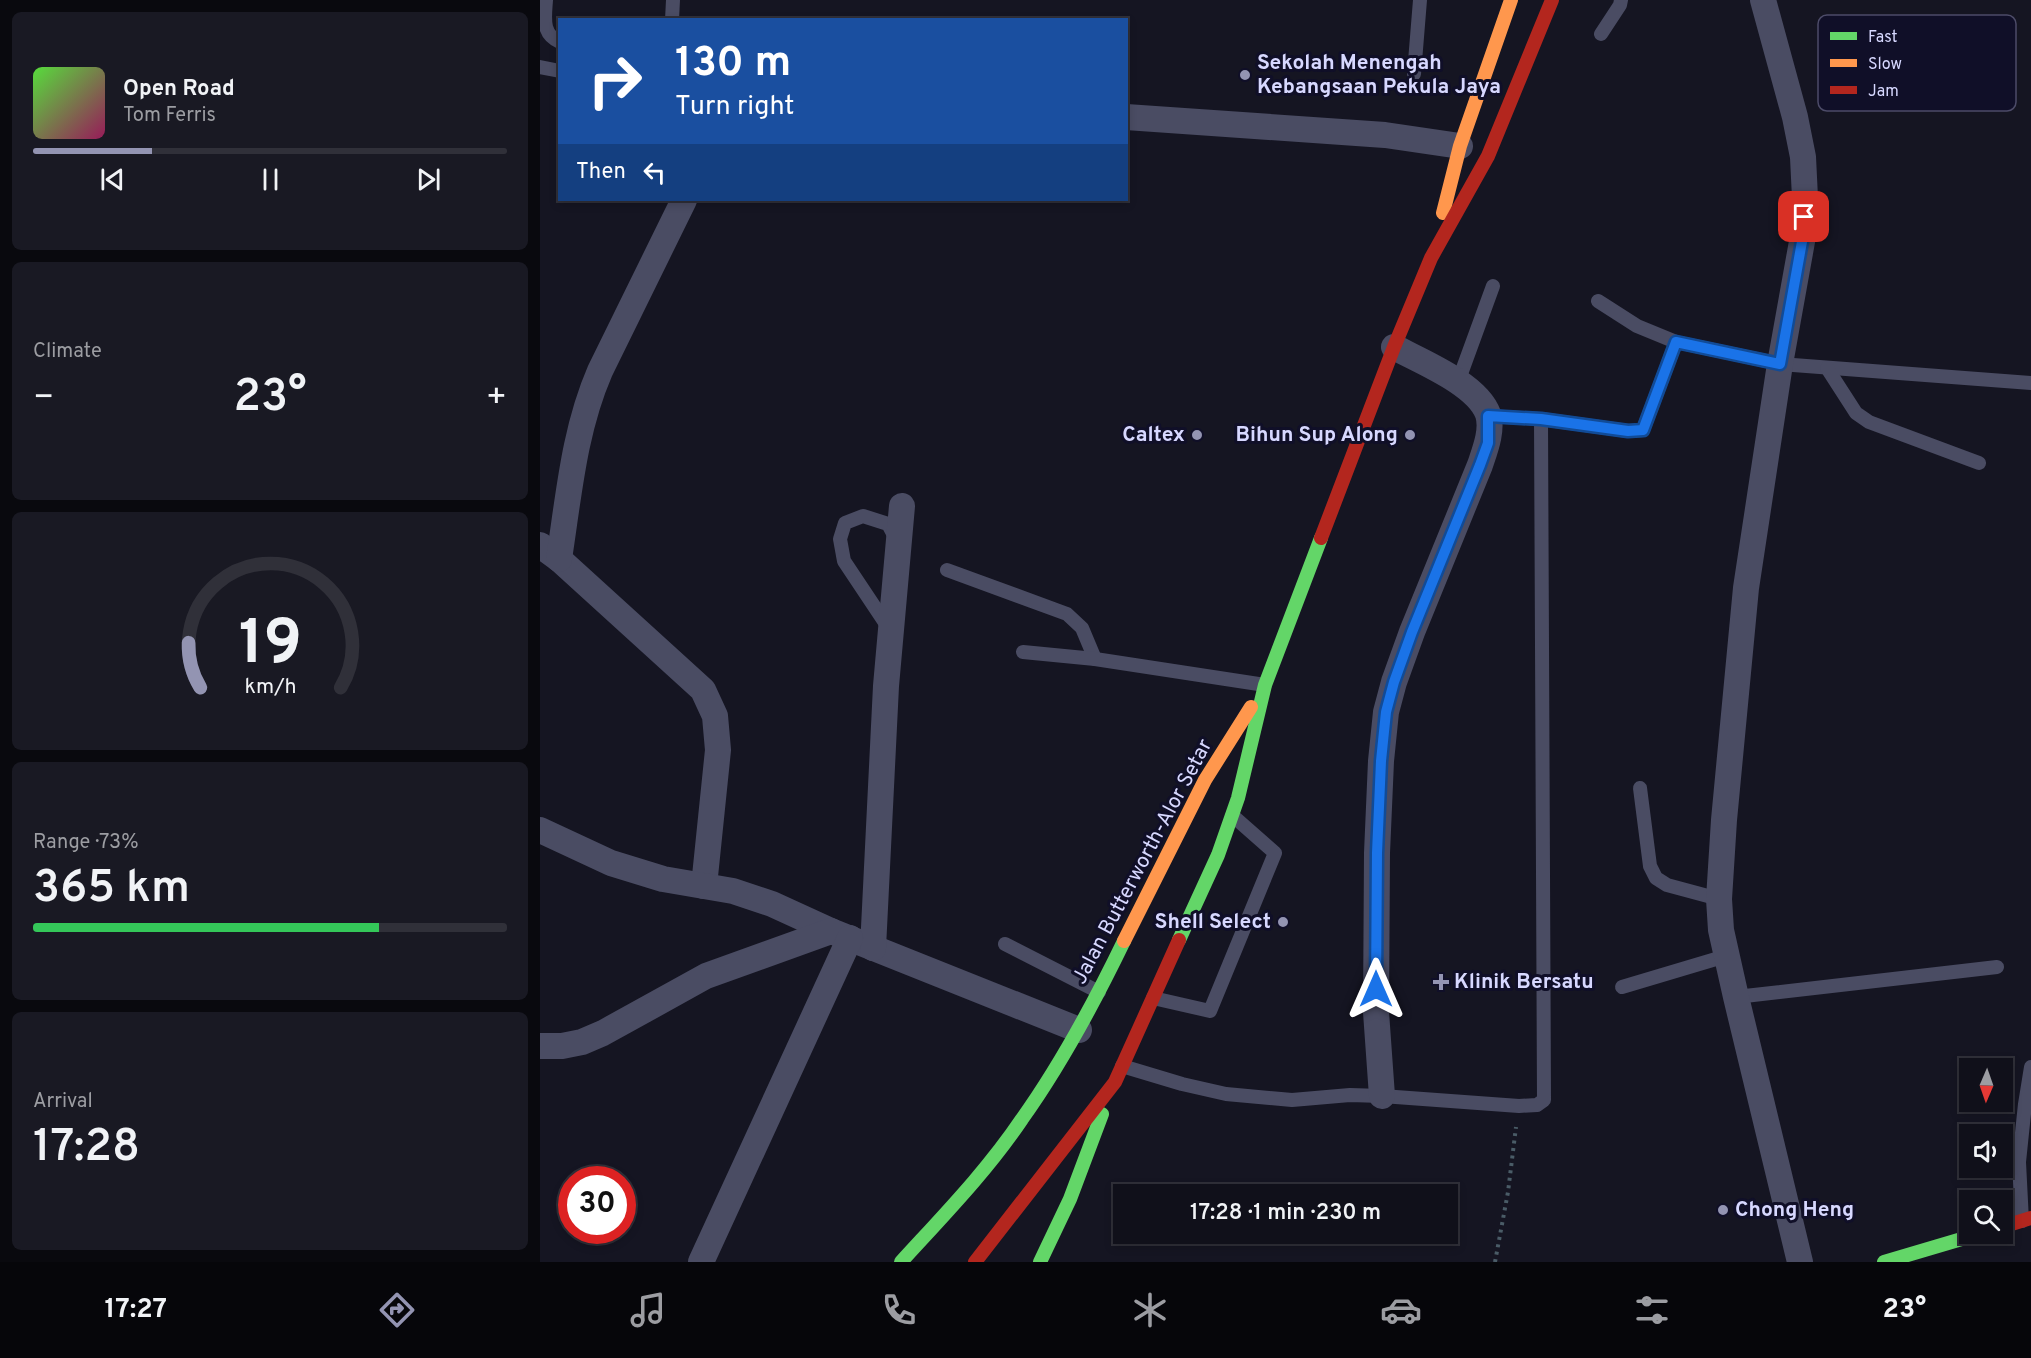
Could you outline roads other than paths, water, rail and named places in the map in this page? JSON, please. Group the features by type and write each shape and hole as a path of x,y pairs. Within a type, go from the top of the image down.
{"main road":[{"path":"1431,258 1460,146 1511,0"},
{"path":"1265,685 1394,347 1431,258 1488,156 1552,0"},
{"name":"Jalan Butterworth-Alor Setar","path":"975,1262 1115,1082 1218,855 1238,798 1265,685"},
{"name":"Jalan Butterworth-Alor Setar","path":"901,1262 981,1173 1022,1119 1079,1030 1205,780 1265,685"},
{"path":"1040,1262 1070,1199 1115,1082"},
{"path":"1884,1262 1959,1240"}],"street":[{"path":"1763,0 1795,117 1803,157 1805,198 1803,236 1780,364 1746,588 1725,809 1719,899 1726,956 1800,1262"},
{"path":"1128,117 1384,135 1460,146"},
{"path":"684,201 588,398 549,552 703,690 715,716 718,750 704,886"},
{"path":"1382,1096 1376,1012 1377,853 1381,761 1386,712 1412,632 1488,443 1488,416 1479,398 1458,382 1394,347"},
{"path":"873,948 886,686 902,506"},
{"path":"540,830 611,863 663,879 733,891 772,904 873,948 1079,1030"},
{"path":"540,1046 561,1046 582,1042 603,1033 706,975 841,934"},
{"path":"701,1262 841,934"}],"lane":[{"path":"546,0 544,27 552,39 558,41"},
{"path":"672,0 672,18"},
{"path":"1414,74 1420,0"},
{"path":"1601,34 1621,0"},
{"path":"540,67 558,71"},
{"path":"1458,382 1494,286"},
{"path":"1598,301 1637,326 1676,342 1780,364 2031,383"},
{"path":"1488,416 1541,419 1628,431 1643,430 1676,342"},
{"path":"1827,368 1856,413 1869,422 1979,463"},
{"path":"1122,1065 1182,1084 1226,1094 1292,1100 1350,1095 1519,1106 1536,1105 1544,1100 1541,419"},
{"path":"891,632 844,561 840,539 845,523 864,516 888,524 899,543"},
{"path":"947,570 1067,614 1082,628 1095,659"},
{"path":"1023,652 1095,659 1265,685"},
{"path":"1640,788 1650,866 1656,878 1667,885 1719,899"},
{"path":"1152,998 1210,1011 1275,853 1232,815"},
{"path":"1005,944 1099,992"},
{"path":"1622,987 1726,956"},
{"path":"1736,998 1997,967"},
{"path":"2027,1220 2019,1162 2031,1067"}],"place":[{"name":"Sekolah Menengah Kebangsaan Pekula Jaya","path":"1245,75"},
{"name":"Caltex","path":"1197,435"},
{"name":"Bihun Sup Along","path":"1410,435"},
{"name":"Shell Select","path":"1283,922"},
{"name":"Klinik Bersatu","path":"1441,982"},
{"name":"Chong Heng","path":"1723,1210"}]}
